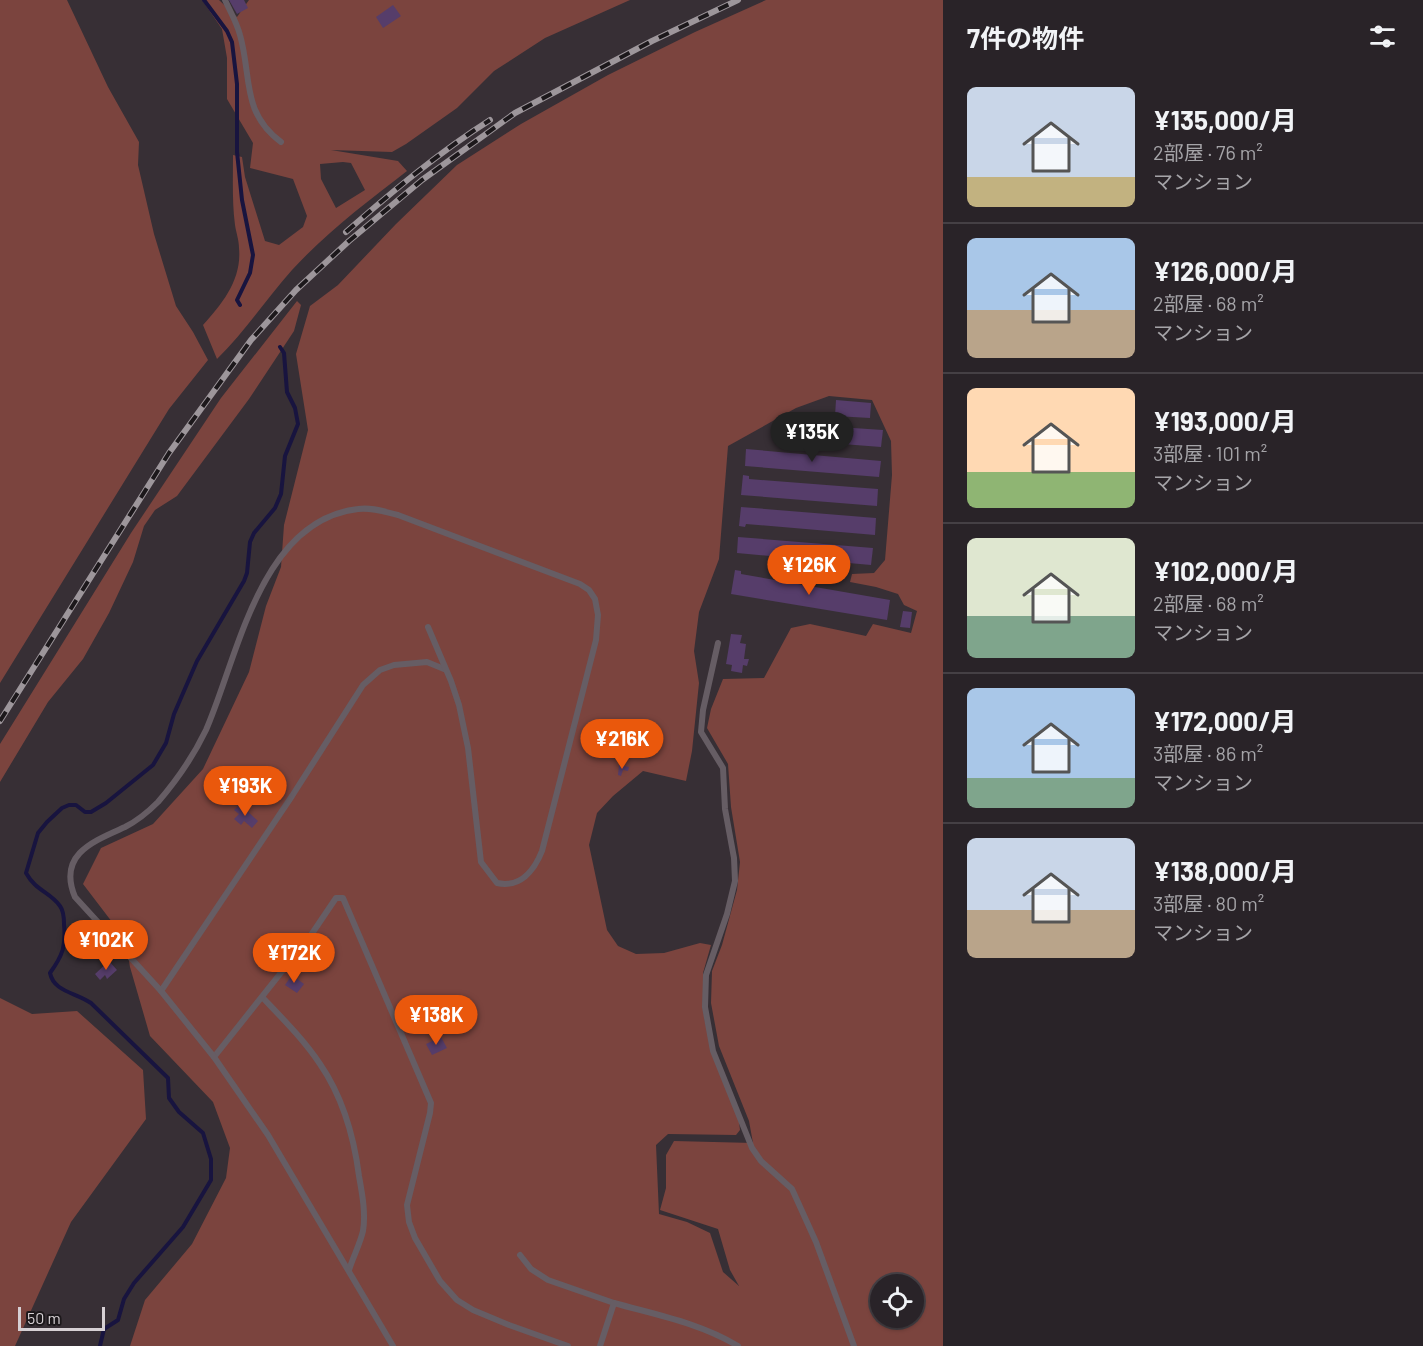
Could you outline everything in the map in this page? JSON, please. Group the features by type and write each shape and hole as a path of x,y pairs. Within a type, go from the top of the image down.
{"lane":[{"path":"225,0 239,33 249,93 256,115 269,134 280,142"},
{"path":"393,1346 268,1135 214,1058 161,992 75,897 70,885 72,863 81,851 128,825 152,808 191,759 206,729 252,605 270,571 285,550 315,524 337,514 358,509 378,510 398,516 580,584 589,590 595,599 598,615 593,656 542,851 533,868 516,883 506,885 497,883 484,867 480,856 468,748 459,705 428,627"},
{"path":"718,643 703,710 701,732 723,768 725,809 734,858 735,881 727,914 706,975 705,1007 708,1029 713,1051 752,1148 761,1161 792,1189 816,1242 854,1346"},
{"path":"161,992 241,874 363,685 380,670 394,665 427,662 444,669"},
{"path":"214,1058 263,998 336,898 343,898 431,1103 407,1205 409,1222 415,1238 440,1281 457,1300 509,1325 568,1346"},
{"path":"263,998 297,1034 320,1064 333,1087 351,1134 364,1211 363,1231 349,1270"},
{"path":"520,1255 531,1269 548,1280 614,1303 694,1324 738,1346"},
{"path":"600,1346 614,1303"}],"shaded area":[{"path":"0,0 67,0 108,87 139,142 138,165 154,234 176,306 208,360 169,409 0,683"},
{"path":"202,0 219,0 237,17 249,0 630,0 545,38 494,71 457,108 392,152 331,150 398,161 407,171 305,256 217,359 203,325 230,290 239,259 239,242 233,208 233,155 242,157 245,177 265,241 279,245 303,227 307,216 293,179 250,168 253,143 227,99 227,58 222,29","holes":["351,163 365,190 336,208 321,179 320,164"]},
{"path":"766,0 943,0 943,1346 130,1346 145,1300 192,1244 226,1178 230,1148 213,1102 150,1036 130,967 125,939 83,884 101,848 153,824 203,769 249,672 266,606 281,567 284,525 308,430 296,354 310,306 338,285 457,165 521,124 608,75","holes":["829,396 872,400 891,441 892,475 885,560 874,573 852,574 850,582 898,594 904,605 917,611 911,633 873,624 866,636 810,624 791,628 764,678 723,679 711,709 707,728 728,764 731,807 740,862 737,890 722,945 712,971 711,1003 719,1046 749,1121 753,1143 674,1141 666,1155 666,1188 660,1210 718,1229 730,1270 739,1286 723,1272 710,1233 687,1222 659,1214 656,1145 668,1134 736,1135 740,1130 705,1022 703,973 711,945 700,943 664,953 636,954 618,946 607,930 589,845 597,813 643,771 686,781 692,751 699,683 694,651 699,612 719,559 728,446 796,408"]},
{"path":"297,301 301,305 294,331 249,399 177,496 155,510 144,526 133,562 109,613 83,659 48,702 0,782 0,744 131,533 221,398"},
{"path":"0,998 32,1014 77,1011 143,1070 146,1119 71,1222 15,1346 0,1346"}],"building":[{"path":"229,0 244,0 248,8 237,14"},
{"path":"393,5 401,16 383,28 376,17"},
{"path":"836,400 871,403 870,418 835,416"},
{"path":"779,423 883,430 881,447 778,439"},
{"path":"746,449 881,461 879,477 745,466"},
{"path":"743,475 749,476 749,479 878,489 877,506 741,495"},
{"path":"741,507 876,518 875,535 746,524 745,527 739,526"},
{"path":"738,537 873,548 871,565 737,553"},
{"path":"735,570 741,571 741,574 890,600 887,620 731,594"},
{"path":"903,611 912,612 910,628 900,627"},
{"path":"731,634 742,635 740,643 746,644 744,659 749,659 747,666 743,665 742,673 731,671 732,665 726,664"},
{"path":"619,765 629,767 628,771 623,770 621,776 618,775"},
{"path":"238,806 240,808 242,806 258,821 252,828 244,821 241,825 234,819 239,814 234,810"},
{"path":"109,961 117,970 107,979 105,975 100,980 95,974"},
{"path":"292,975 304,984 297,993 285,985"},
{"path":"441,1037 447,1048 432,1055 426,1044"}],"waterway":[{"path":"204,0 227,31 232,42 237,84 237,152 242,200 253,255 250,273 237,300 240,305"},
{"path":"100,1346 104,1329 118,1320 124,1299 134,1283 183,1227 211,1180 211,1159 203,1133 179,1112 169,1098 168,1078 91,1003 61,988 52,979 50,973 61,955 64,944 63,912 56,901 34,884 26,873 38,833 62,808 76,805 85,812 91,812 106,803 153,765 166,743 174,714 197,661 244,581 250,542 254,533 275,508 281,494 285,456 298,424 295,408 287,392 284,353 280,347"}],"railway":[{"path":"0,721 169,453 251,340 296,290 349,241 422,180 515,113 652,41 738,0"},
{"path":"346,232 416,173 490,120"}]}
